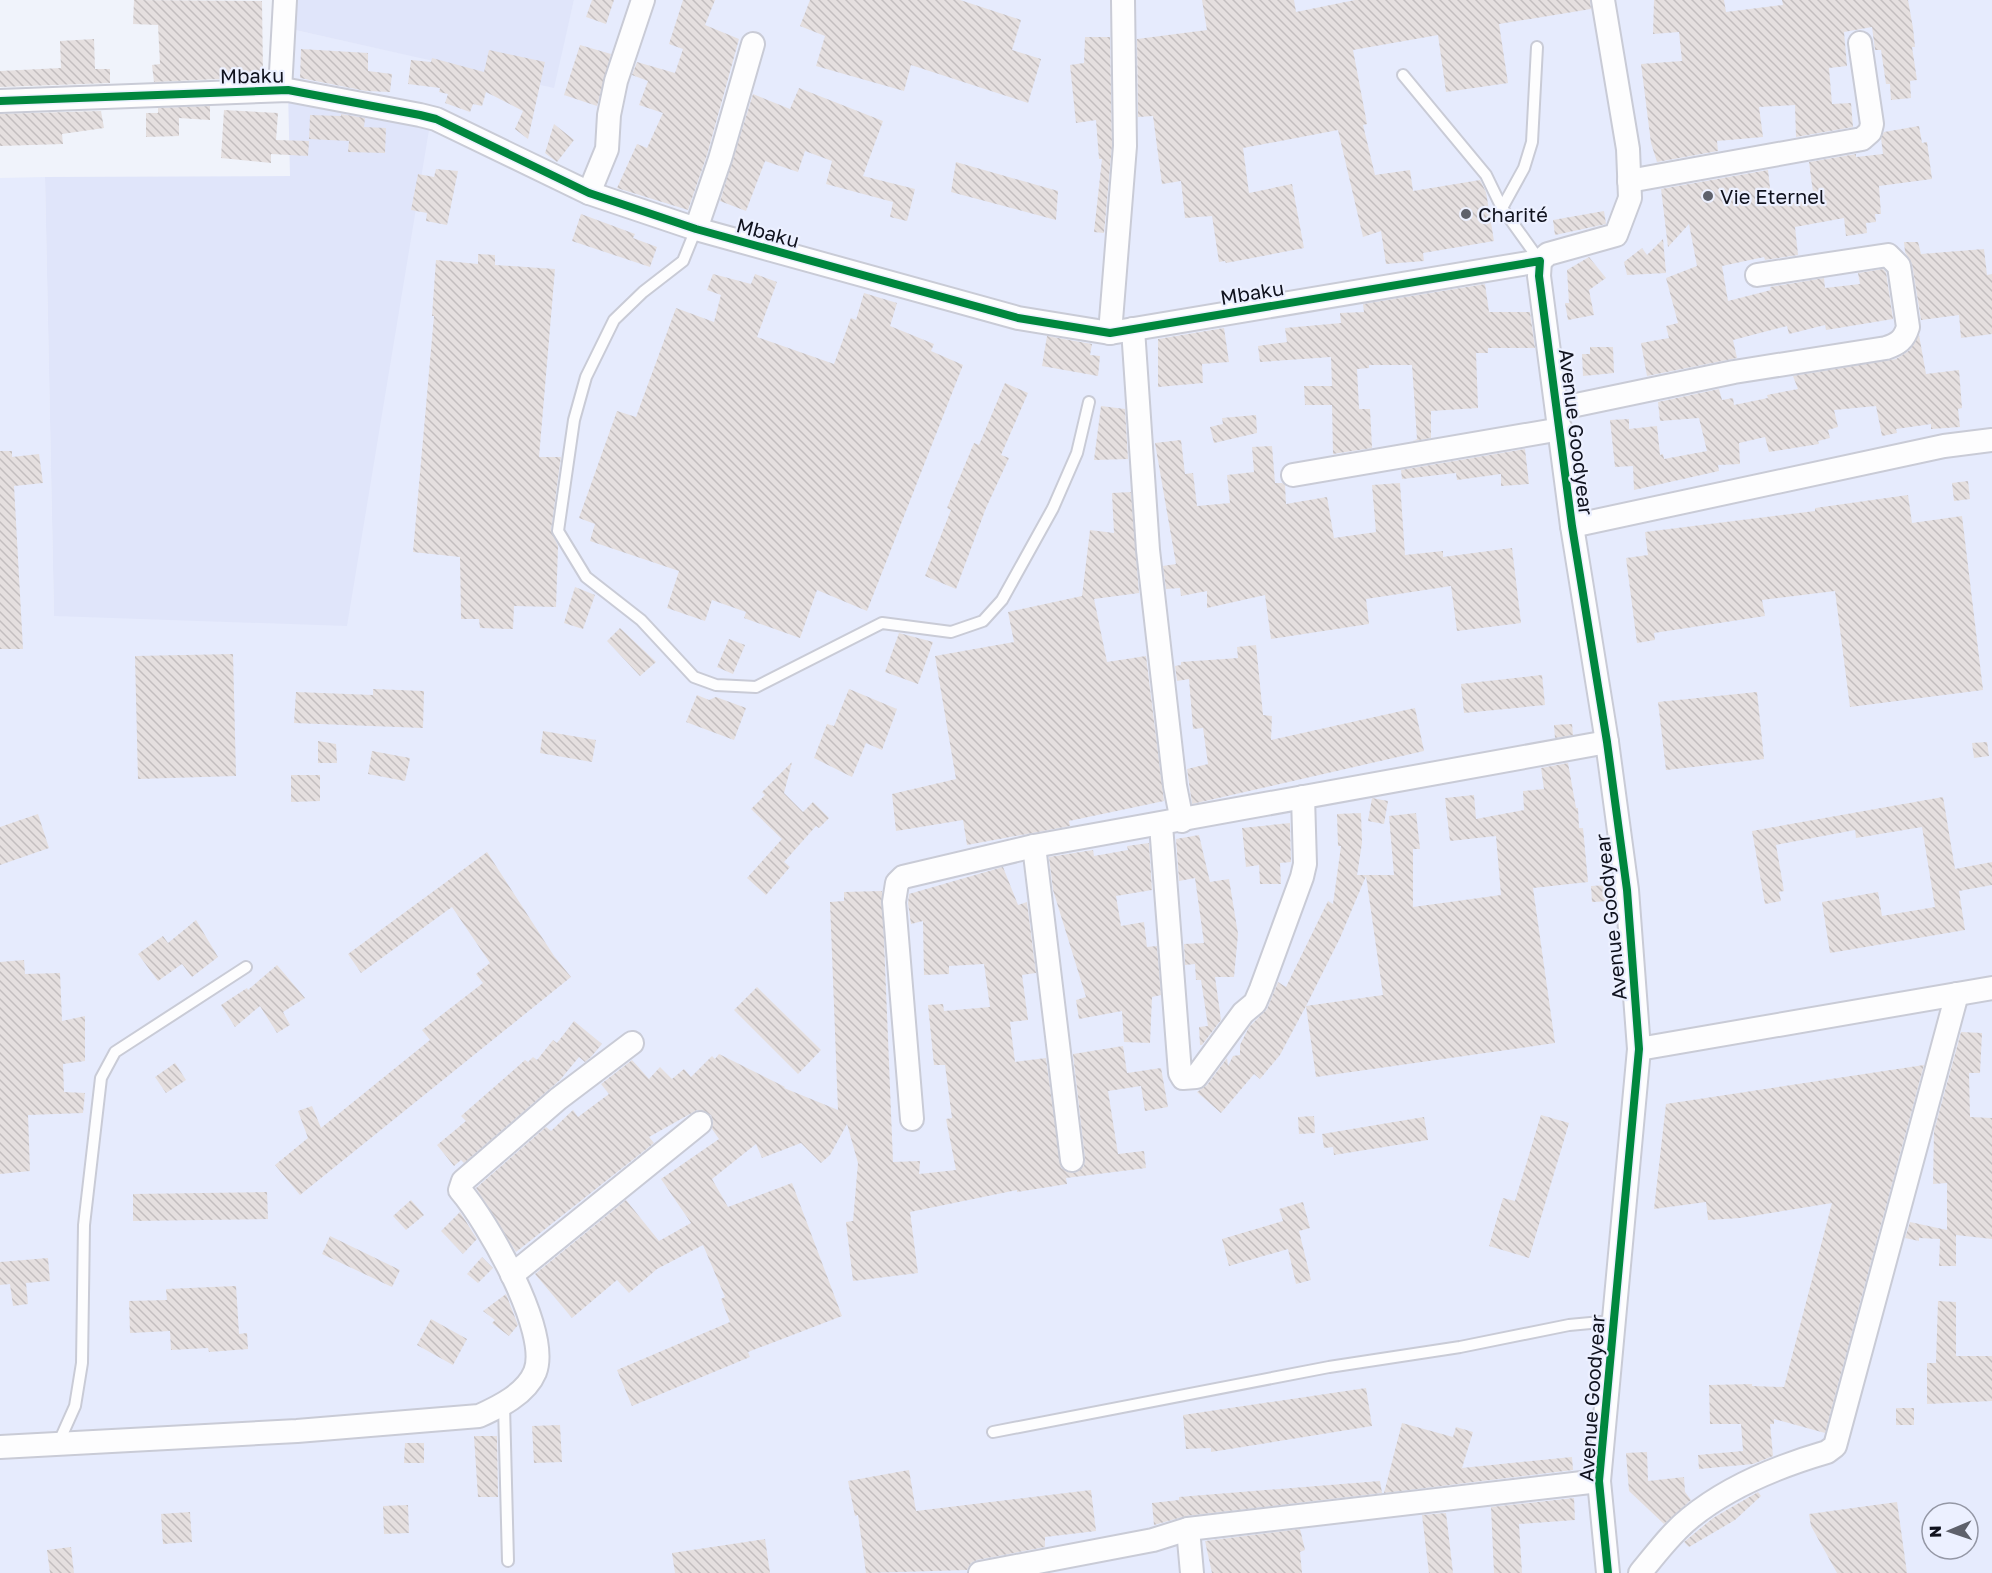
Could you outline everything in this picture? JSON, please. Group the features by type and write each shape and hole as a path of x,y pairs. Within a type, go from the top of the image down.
{"street":[{"path":"280,90 285,0"},
{"path":"589,193 607,149 609,115 616,81 643,0"},
{"path":"1110,333 1125,146 1124,0"},
{"path":"1603,0 1628,149 1629,181 1862,139 1870,132 1872,124 1860,44"},
{"path":"696,229 720,159 753,44"},
{"name":"Mbaku","path":"0,101 280,90 436,119 589,193 696,229 1018,318 1110,333 1540,261 1548,254 1616,235 1630,198 1629,181"},
{"path":"1293,475 1559,419 1734,372 1886,348 1895,345 1905,335 1908,327 1899,266 1888,255 1757,275"},
{"name":"Avenue Goodyear","path":"1540,261 1572,526 1607,742 1627,890 1639,1049 1612,1321 1599,1481 1608,1573"},
{"path":"1133,329 1148,550 1174,775 1171,823 1180,1073 1183,1078 1196,1077 1244,1013 1255,1003 1261,989 1305,864 1303,797"},
{"path":"1572,526 1944,447 1992,440"},
{"path":"912,1119 894,902 897,883 903,877 1034,846 1171,823 1607,742"},
{"path":"1034,846 1072,1160"},
{"path":"1639,1049 1992,988"},
{"path":"1640,1573 1670,1537 1690,1518 1718,1499 1746,1482 1827,1452 1835,1446 1956,994"},
{"path":"0,1448 297,1431 479,1416 504,1405 535,1374 538,1362 534,1327 512,1275 470,1201 460,1190 463,1181 558,1099 632,1043"},
{"path":"512,1275 700,1123"},
{"path":"980,1573 1035,1568 1153,1540 1188,1529 1599,1481"},
{"path":"1188,1529 1192,1573"}],"lane":[{"path":"1502,208 1524,168 1532,142 1537,47"},
{"path":"1403,75 1486,174 1502,208 1540,261"},
{"path":"696,229 683,261 643,292 614,320 586,378 574,420 558,531 586,577 641,620 694,677 716,685 756,687 882,623 951,632 983,621 1002,600 1053,508 1077,453 1089,402"},
{"path":"58,1444 75,1406 82,1363 84,1225 101,1078 115,1052 246,967"},
{"path":"993,1432 1329,1368 1460,1347 1569,1324 1612,1321"},
{"path":"504,1405 508,1561"}],"shaded area":[{"path":"296,0 574,0 554,88 295,30"},
{"path":"574,0 1992,0 1992,1573 0,1573 0,178 45,177 54,616 428,127 280,90 295,30 553,87"},
{"path":"288,90 430,124 347,626 54,616 45,177 290,176"}],"building":[{"path":"134,0 262,1 263,77 154,82 152,65 160,64 158,25 133,24"},
{"path":"592,0 614,0 606,24 586,17"},
{"path":"683,0 715,0 705,25 739,39 707,155 688,210 617,188 637,144 647,148 663,113 639,105 648,81 632,75 637,62 675,73 683,49 669,44"},
{"path":"810,0 960,0 1021,20 1012,50 1041,59 1028,103 911,65 904,91 816,66 825,36 800,26"},
{"path":"1202,0 1294,0 1296,12 1355,0 1590,0 1591,9 1499,24 1508,83 1446,92 1438,35 1353,50 1367,124 1363,125 1375,175 1410,170 1413,191 1480,180 1486,192 1494,241 1423,253 1424,261 1386,264 1381,231 1363,237 1338,130 1243,148 1249,193 1292,184 1304,248 1226,263 1225,261 1219,262 1212,216 1185,218 1181,181 1162,184 1153,116 1138,117 1137,39 1207,30"},
{"path":"1654,0 1724,0 1726,12 1783,5 1782,0 1908,0 1913,28 1915,47 1912,47 1917,80 1910,81 1911,98 1891,100 1890,84 1886,84 1881,50 1875,50 1872,27 1844,32 1847,66 1829,68 1832,104 1851,103 1853,127 1796,137 1795,105 1759,107 1763,137 1717,141 1718,151 1657,162 1651,143 1641,64 1682,61 1679,32 1653,34"},
{"path":"1085,37 1110,37 1112,146 1104,233 1094,232 1102,159 1099,159 1096,120 1076,123 1070,65 1084,63"},
{"path":"94,39 95,69 110,69 110,83 0,87 0,71 61,68 60,41"},
{"path":"580,45 611,54 597,106 564,95"},
{"path":"301,49 368,53 368,71 392,74 390,92 366,91 300,78"},
{"path":"489,50 545,62 528,139 515,129 523,111 486,92 482,106 473,104 470,112 445,103 448,94 439,92 440,88 408,84 411,60 431,62 432,58 484,72"},
{"path":"799,88 883,121 863,176 915,189 907,221 890,217 893,202 826,184 832,161 805,151 798,172 765,161 746,211 720,201 753,94 790,109"},
{"path":"210,106 210,120 179,118 179,136 146,137 146,113 158,113 158,108"},
{"path":"224,110 278,113 276,140 309,141 308,156 271,154 271,163 221,158"},
{"path":"101,111 104,128 62,134 63,144 0,146 0,114"},
{"path":"341,114 365,118 364,127 386,128 385,153 348,152 349,141 309,139 310,115 341,116"},
{"path":"554,124 574,140 557,162 545,153"},
{"path":"1919,126 1922,143 1927,142 1932,179 1879,186 1881,214 1875,214 1876,222 1866,223 1867,233 1846,236 1844,218 1795,227 1798,255 1765,260 1764,257 1722,266 1728,301 1771,290 1770,287 1824,278 1825,288 1860,284 1858,273 1883,269 1886,272 1893,319 1826,330 1825,325 1789,334 1787,326 1733,340 1737,358 1647,376 1641,343 1669,338 1666,326 1678,323 1666,278 1697,266 1689,224 1668,247 1661,189 1768,170 1772,206 1814,200 1809,162 1856,154 1856,157 1883,154 1881,138 1884,132"},
{"path":"956,162 1058,191 1056,220 951,192"},
{"path":"436,169 458,171 447,225 426,221 427,213 411,210 418,174 434,177"},
{"path":"1604,211 1606,224 1555,235 1553,220"},
{"path":"581,214 635,234 633,238 657,247 650,267 572,241"},
{"path":"1663,239 1666,273 1627,275 1624,262 1642,248 1647,255"},
{"path":"1904,242 1918,242 1921,254 1984,249 1987,275 1992,274 1992,334 1961,338 1959,315 1921,320 1912,264 1905,252"},
{"path":"478,254 495,255 495,265 555,269 539,457 561,457 551,530 558,546 556,607 514,606 513,629 480,628 479,619 461,619 460,557 413,552 434,316 432,316 436,260 478,264"},
{"path":"1589,257 1606,278 1589,290 1594,315 1568,320 1565,303 1569,303 1567,270"},
{"path":"713,274 751,284 755,274 777,282 757,337 834,364 851,318 856,320 864,293 897,303 890,326 934,344 931,351 963,365 867,611 817,590 800,638 744,618 746,612 712,600 705,621 667,608 679,571 590,541 595,524 579,518 617,411 636,417 676,308 714,322 721,295 707,290"},
{"path":"1485,284 1489,312 1530,312 1535,348 1488,348 1488,353 1476,353 1478,408 1431,411 1431,438 1413,441 1417,439 1412,365 1369,365 1369,368 1357,369 1359,409 1370,409 1372,448 1333,454 1332,405 1305,405 1304,386 1332,386 1331,357 1260,362 1258,346 1287,342 1285,328 1341,323 1340,313 1364,312 1363,304"},
{"path":"1224,328 1229,362 1202,364 1203,383 1158,387 1158,339"},
{"path":"1919,335 1926,374 1959,370 1962,408 1958,409 1960,427 1931,429 1931,424 1896,429 1897,433 1882,436 1876,406 1834,410 1838,427 1828,430 1830,438 1818,441 1819,444 1769,452 1765,437 1739,443 1740,464 1718,465 1719,471 1634,490 1633,466 1615,467 1610,420 1629,419 1629,429 1657,426 1660,455 1663,454 1664,459 1707,451 1699,418 1660,421 1658,402 1719,389 1722,400 1733,398 1734,405 1768,398 1767,395 1798,389 1793,376 1896,359 1910,350"},
{"path":"1047,336 1092,344 1090,355 1100,356 1098,376 1042,366"},
{"path":"1590,347 1613,347 1614,373 1583,376 1582,354 1590,354"},
{"path":"1005,383 1028,393 1001,455 1009,458 986,508 956,589 925,576 951,510 947,508 974,443 979,445"},
{"path":"1101,406 1125,409 1128,459 1094,460"},
{"path":"1256,415 1257,433 1214,443 1210,427 1223,424 1222,418"},
{"path":"1181,440 1185,474 1193,473 1197,506 1230,503 1227,475 1254,472 1252,447 1272,446 1275,483 1285,485 1286,504 1327,497 1334,538 1376,532 1372,485 1400,483 1405,555 1443,551 1443,557 1512,548 1521,623 1457,631 1451,586 1366,599 1369,624 1271,639 1265,595 1207,608 1207,591 1181,596 1180,588 1166,589 1163,566 1176,564 1155,443"},
{"path":"1525,449 1529,484 1501,486 1501,474 1457,480 1456,473 1402,479 1401,470"},
{"path":"0,451 12,451 12,457 39,454 43,483 14,486 23,649 0,649"},
{"path":"1968,481 1970,499 1954,501 1952,483"},
{"path":"1131,492 1139,593 1094,599 1107,662 1146,656 1164,801 1069,821 1070,826 967,845 963,820 896,831 892,794 956,779 935,656 1014,642 1008,612 1082,596 1090,530 1114,533 1112,493"},
{"path":"1908,495 1912,523 1962,516 1983,690 1850,707 1835,591 1762,600 1765,616 1654,633 1655,640 1637,643 1626,558 1648,555 1645,532 1815,511 1815,508"},
{"path":"575,587 595,595 583,629 564,623"},
{"path":"620,628 656,662 640,676 607,641"},
{"path":"899,633 933,642 918,684 885,672"},
{"path":"729,639 745,645 733,674 717,667"},
{"path":"1256,645 1263,715 1272,716 1271,740 1415,708 1424,751 1192,804 1187,769 1208,764 1203,728 1193,729 1189,679 1177,681 1175,666 1181,665 1181,662 1238,658 1237,647"},
{"path":"233,654 236,776 138,779 135,656"},
{"path":"1542,675 1545,705 1464,713 1461,684"},
{"path":"373,689 424,691 423,728 294,723 296,692 373,695"},
{"path":"849,689 897,709 882,750 866,743 852,777 814,758 827,724 834,726"},
{"path":"1757,692 1764,759 1666,770 1658,702"},
{"path":"697,695 709,700 716,697 746,708 734,740 686,722"},
{"path":"1572,724 1573,735 1555,738 1554,725"},
{"path":"543,731 596,740 592,762 540,753"},
{"path":"318,741 336,744 337,763 318,763"},
{"path":"1987,742 1989,756 1974,758 1972,743"},
{"path":"372,751 410,758 405,781 368,774"},
{"path":"792,762 784,793 803,812 813,802 829,818 819,828 816,826 784,862 790,867 766,895 747,878 782,839 751,809 765,795 762,792"},
{"path":"1568,763 1576,808 1578,808 1579,828 1583,828 1588,882 1533,888 1555,1043 1316,1077 1306,1006 1280,1055 1260,1079 1254,1074 1221,1113 1197,1092 1207,1085 1227,1058 1228,1066 1233,1056 1240,1055 1240,1045 1249,1027 1267,1009 1278,982 1286,987 1328,901 1333,904 1341,846 1338,846 1337,814 1361,813 1362,843 1357,875 1394,875 1389,816 1416,813 1420,849 1413,849 1413,907 1501,895 1496,836 1450,841 1445,798 1474,795 1476,819 1524,810 1523,791 1544,789 1541,768","holes":["1366,876 1383,995 1306,1006 1340,938"]},
{"path":"291,775 320,775 320,801 291,802"},
{"path":"1943,797 1955,869 1992,862 1992,885 1959,891 1965,930 1830,953 1822,902 1878,892 1882,916 1935,907 1922,827 1856,838 1855,830 1776,845 1784,891 1779,892 1781,901 1765,904 1752,831"},
{"path":"1372,798 1388,801 1384,824 1368,821"},
{"path":"38,814 49,848 0,865 0,827"},
{"path":"1290,823 1291,862 1280,863 1281,884 1260,884 1259,865 1246,867 1242,828"},
{"path":"1199,835 1210,882 1229,879 1238,934 1234,977 1215,977 1221,1020 1202,1045 1200,1045 1199,1027 1208,1026 1201,980 1196,980 1195,964 1185,965 1184,944 1204,943 1195,878 1179,881 1176,839"},
{"path":"1149,843 1152,890 1116,896 1121,926 1144,922 1147,947 1157,946 1161,995 1152,997 1150,1043 1124,1042 1122,1011 1079,1019 1076,1000 1086,997 1053,890 1049,857 1093,850 1094,856 1128,850 1127,846"},
{"path":"487,852 554,956 571,977 300,1195 275,1165 308,1138 298,1111 312,1106 321,1128 430,1040 422,1030 483,983 476,974 490,963 452,907 361,973 348,954"},
{"path":"1003,867 1018,905 1027,902 1036,973 1022,975 1028,1020 1010,1022 1015,1062 1046,1058 1061,1168 1074,1173 1084,1166 1085,1159 1073,1054 1123,1046 1127,1073 1161,1068 1168,1107 1145,1111 1141,1086 1108,1091 1118,1154 1144,1151 1146,1168 1066,1178 1067,1184 1017,1192 1017,1190 910,1212 918,1273 853,1281 846,1222 853,1221 858,1163 847,1124 830,1155 821,1163 801,1143 762,1158 756,1144 712,1179 728,1207 792,1183 842,1316 748,1352 750,1357 632,1406 617,1370 730,1322 721,1299 725,1297 703,1245 657,1269 629,1293 617,1280 572,1318 535,1274 626,1200 659,1241 691,1223 661,1179 719,1139 712,1129 711,1115 697,1110 649,1137 654,1143 516,1252 476,1188 546,1127 551,1131 573,1110 578,1117 609,1094 601,1084 632,1060 649,1079 660,1067 672,1079 684,1069 691,1077 712,1056 715,1059 719,1054 784,1088 838,1110 830,902 844,901 844,892 882,891 893,1162 920,1161 919,1174 956,1170 946,1119 952,1118 945,1065 934,1065 928,1005 943,1004 944,1011 990,1007 984,964 949,966 949,974 924,975 923,921 911,924 909,894"},
{"path":"1609,885 1610,901 1592,902 1591,886"},
{"path":"196,920 218,957 192,977 182,964 158,981 138,954 163,936 168,943"},
{"path":"24,960 25,974 60,973 62,1021 85,1016 85,1061 63,1064 64,1092 85,1093 83,1113 28,1115 30,1171 0,1174 0,962"},
{"path":"277,965 305,998 283,1012 290,1025 277,1033 260,1006 235,1027 221,1005 247,988 248,990"},
{"path":"757,987 821,1050 798,1074 734,1010"},
{"path":"574,1021 602,1044 585,1062 579,1057 560,1080 464,1163 461,1160 454,1166 437,1145 466,1121 461,1116 525,1060 528,1062 533,1057 537,1060 553,1040 557,1043"},
{"path":"1961,1032 1982,1033 1980,1073 1969,1073 1970,1117 1992,1118 1992,1239 1956,1235 1956,1266 1939,1266 1940,1239 1919,1238 1919,1241 1905,1238 1910,1222 1947,1230 1947,1183 1933,1184 1934,1131"},
{"path":"175,1063 186,1080 166,1093 155,1077"},
{"path":"1924,1065 1825,1433 1774,1419 1774,1424 1770,1424 1773,1456 1753,1464 1699,1469 1698,1455 1743,1451 1741,1424 1710,1424 1709,1385 1752,1384 1752,1386 1784,1387 1832,1203 1740,1218 1708,1220 1706,1202 1654,1209 1666,1104"},
{"path":"1541,1115 1569,1123 1529,1258 1489,1246 1503,1198 1515,1201"},
{"path":"1314,1116 1315,1133 1299,1134 1298,1117"},
{"path":"1424,1117 1428,1140 1334,1155 1333,1147 1324,1148 1322,1134"},
{"path":"267,1192 268,1219 133,1221 133,1194"},
{"path":"411,1200 424,1215 406,1230 393,1216"},
{"path":"1303,1202 1310,1228 1299,1231 1311,1280 1296,1284 1288,1249 1229,1266 1222,1239 1283,1221 1279,1209"},
{"path":"460,1212 477,1239 463,1254 441,1231"},
{"path":"330,1236 400,1270 392,1287 322,1254"},
{"path":"482,1257 493,1268 478,1283 467,1274"},
{"path":"48,1258 50,1281 26,1283 28,1304 13,1306 10,1284 0,1285 0,1262"},
{"path":"236,1286 239,1334 247,1333 248,1349 209,1352 208,1348 171,1350 170,1331 130,1333 129,1301 167,1300 166,1289"},
{"path":"506,1294 518,1325 509,1336 492,1323 495,1320 483,1311"},
{"path":"1938,1301 1956,1302 1956,1356 1992,1356 1992,1401 1927,1404 1927,1363 1936,1363"},
{"path":"431,1319 467,1339 453,1365 417,1345"},
{"path":"1366,1388 1372,1426 1211,1452 1211,1448 1186,1449 1183,1415"},
{"path":"1896,1408 1914,1408 1914,1425 1896,1425"},
{"path":"1402,1423 1453,1437 1456,1427 1473,1432 1462,1468 1572,1457 1573,1470 1384,1493"},
{"path":"560,1425 562,1462 534,1463 532,1426"},
{"path":"474,1436 497,1436 498,1497 478,1497"},
{"path":"405,1443 424,1443 424,1463 404,1463"},
{"path":"1647,1452 1648,1481 1684,1477 1685,1492 1691,1500 1664,1524 1629,1491 1626,1453"},
{"path":"909,1470 916,1511 1091,1490 1096,1531 1045,1537 1045,1547 977,1560 971,1563 967,1570 866,1573 858,1515 855,1516 848,1481"},
{"path":"1380,1481 1382,1493 1186,1516 1154,1525 1152,1503 1179,1500 1179,1497"},
{"path":"1758,1492 1761,1496 1735,1520 1689,1547 1684,1542 1713,1518"},
{"path":"1574,1498 1575,1520 1519,1524 1522,1573 1494,1573 1491,1507"},
{"path":"1897,1502 1907,1573 1837,1573 1811,1526 1809,1514"},
{"path":"408,1505 409,1533 384,1534 383,1506"},
{"path":"190,1512 192,1542 163,1544 161,1514"},
{"path":"1446,1513 1453,1573 1429,1573 1422,1515"},
{"path":"1300,1529 1305,1550 1300,1552 1302,1573 1212,1573 1205,1541"},
{"path":"765,1539 770,1573 675,1573 672,1553"},
{"path":"71,1547 74,1573 50,1573 47,1550"}],"cycle path":[{"path":"0,101 288,90 420,115 436,119 589,193 696,229 1018,318 1110,333 1540,261 1539,276 1572,526 1607,742 1627,890 1639,1049 1599,1481 1608,1573"}],"place":[{"name":"Vie Eternel","path":"1708,196"},
{"name":"Charité","path":"1466,214"}]}
